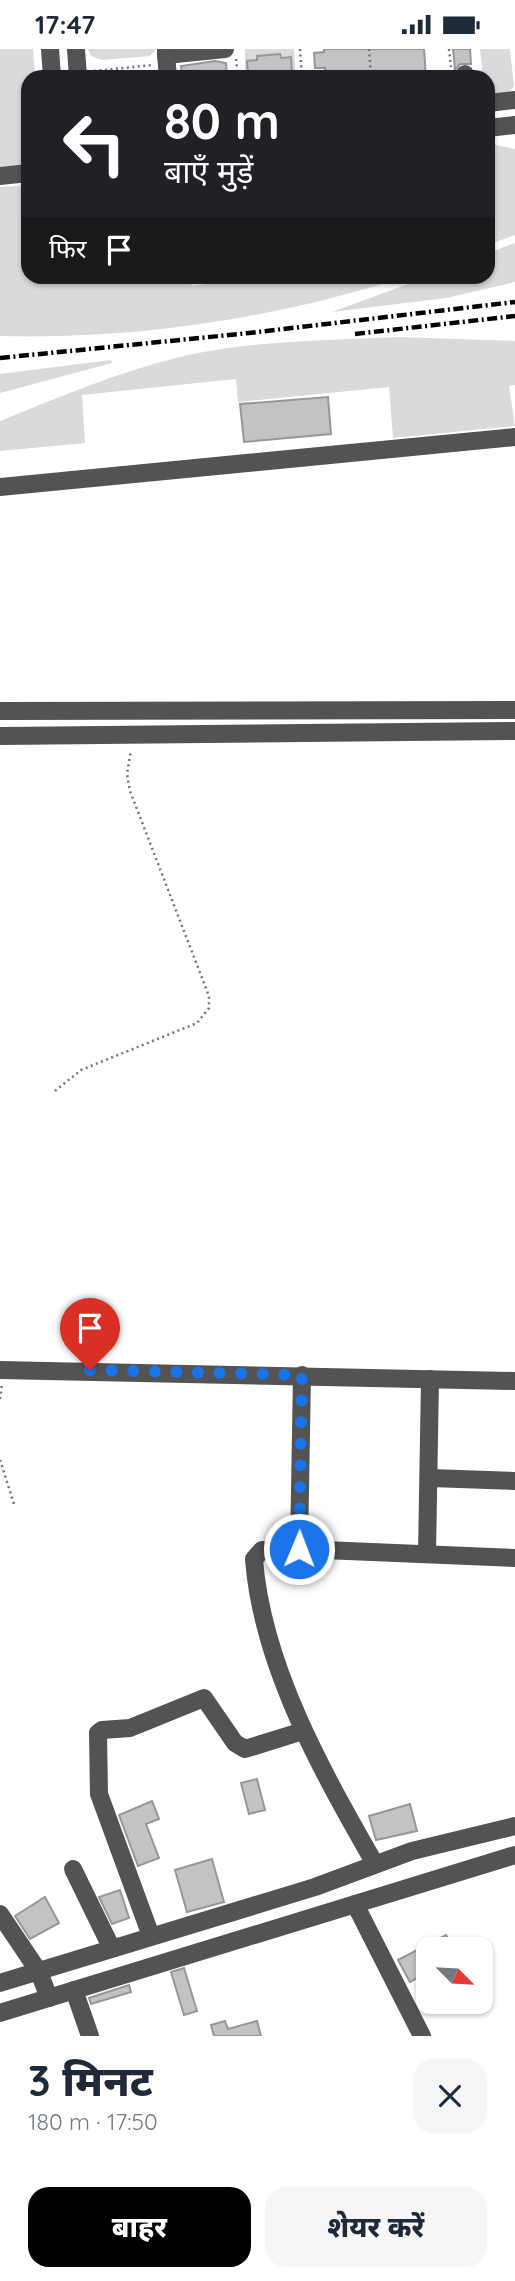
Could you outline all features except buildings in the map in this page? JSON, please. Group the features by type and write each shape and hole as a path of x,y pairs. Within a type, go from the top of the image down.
{"street":[{"path":"50,49 52,70"},
{"path":"76,49 78,70"},
{"path":"167,61 225,49"},
{"path":"495,102 515,100"},
{"path":"495,128 513,127"},
{"path":"0,176 21,174"},
{"path":"0,487 515,437"},
{"path":"0,711 515,710"},
{"path":"0,737 515,731"},
{"path":"0,1370 515,1381"},
{"path":"299,1549 302,1375"},
{"path":"427,1554 430,1379"},
{"path":"430,1478 515,1481"},
{"path":"375,1864 321,1770 303,1731 270,1635 254,1559 262,1551 299,1549 515,1559"},
{"path":"150,1936 99,1794 98,1733 102,1730 140,1725 204,1698 235,1743 245,1749 303,1731"},
{"path":"0,1983 315,1887 412,1851 515,1826"},
{"path":"0,2013 515,1855"},
{"path":"74,1869 111,1947"},
{"path":"355,1904 422,2036"},
{"path":"0,1914 39,1972 49,1998"},
{"path":"74,1990 90,2036"}],"path":[{"path":"235,49 237,70"},
{"path":"300,49 302,70"},
{"path":"369,49 370,70"},
{"path":"449,49 458,70"},
{"path":"110,70 167,61"},
{"path":"55,1091 81,1070 197,1023 209,1008 209,996 130,792 127,774 133,736"},
{"path":"0,1460 14,1504"}],"shaded area":[{"path":"0,49 33,49 34,70 21,70 21,165 0,167"},
{"path":"88,49 155,50 150,56 102,60 91,56"},
{"path":"245,49 294,49 296,70 245,70"},
{"path":"480,49 510,49 514,86 506,94 495,96 495,70 482,70"},
{"path":"495,145 515,149 515,235 495,242"},
{"path":"21,186 21,284 380,284 307,304 205,323 101,334 0,336 0,187"},
{"path":"515,243 515,282 446,298 332,312 408,284 495,284 495,250"},
{"path":"398,337 515,341 515,385 509,386 515,426 393,438 389,387 238,402 236,379 82,395 85,443 0,451 0,421 157,363 260,344"},
{"path":"111,360 112,363 0,393 0,374"}],"railway":[{"path":"0,358 515,302"},
{"path":"355,334 515,316"}],"route":[{"path":"90,1370 302,1375 299,1549"}]}
